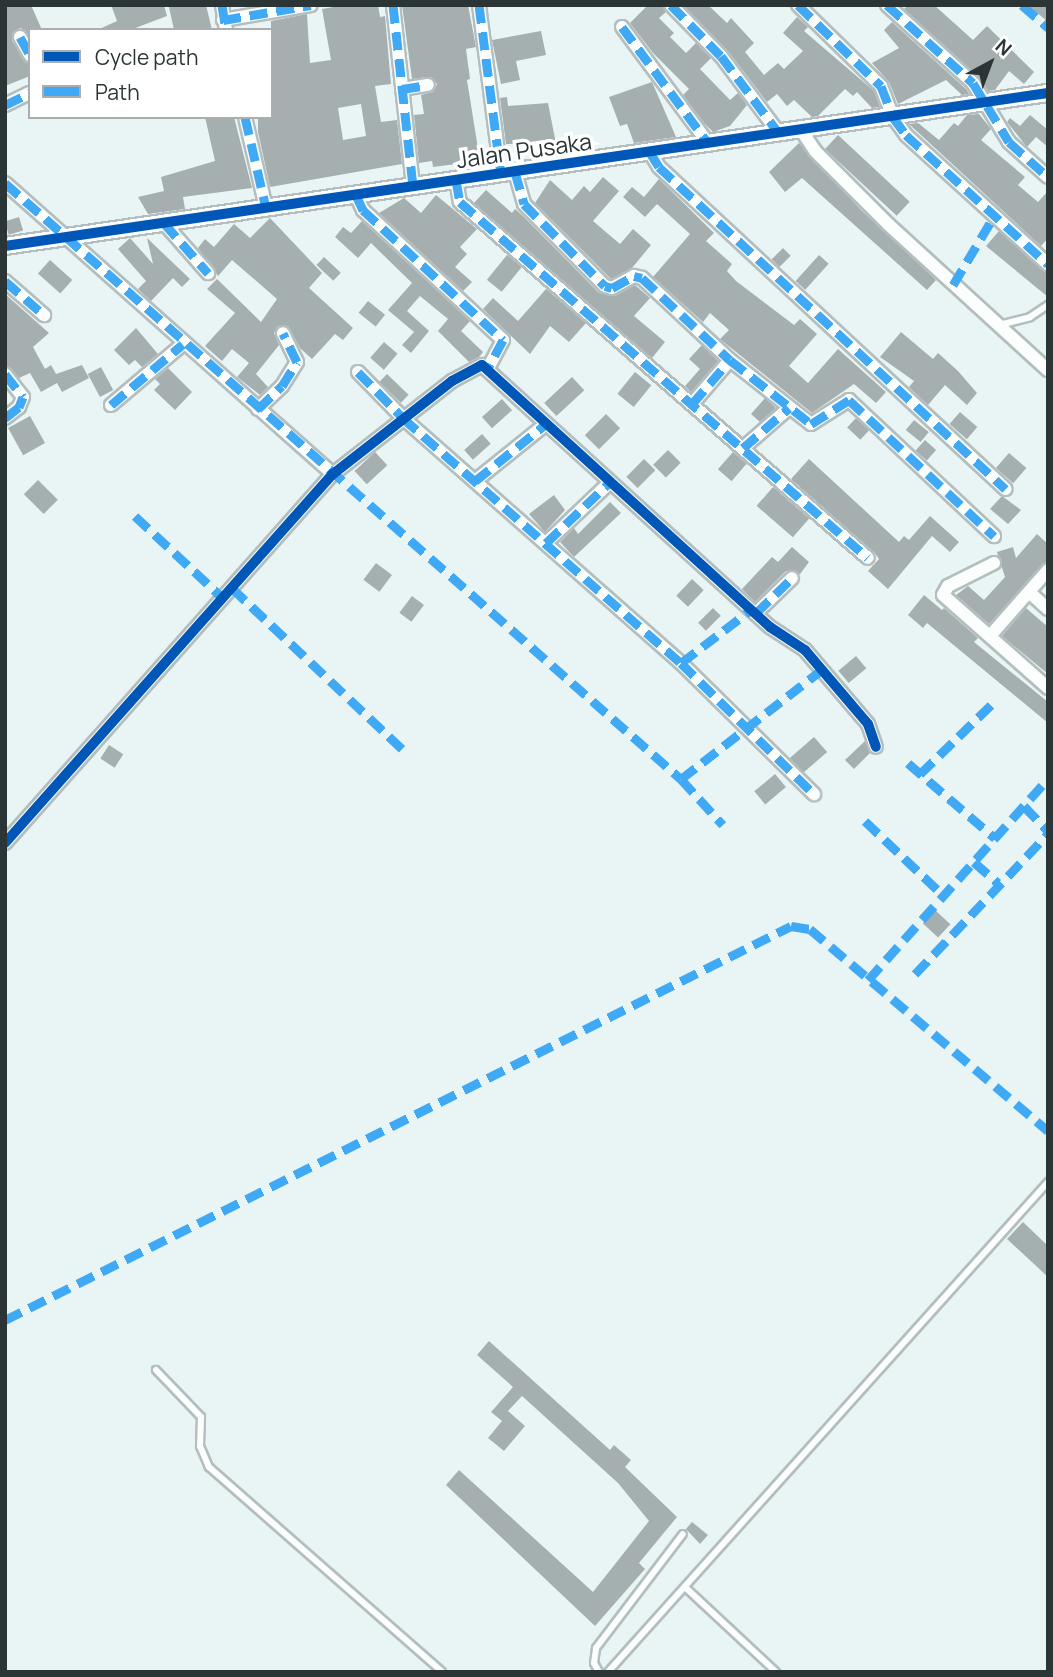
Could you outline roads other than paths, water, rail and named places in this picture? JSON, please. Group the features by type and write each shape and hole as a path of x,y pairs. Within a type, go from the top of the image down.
{"street":[{"path":"222,5 224,25 311,5"},
{"path":"393,5 413,186"},
{"path":"479,5 508,173 524,204 605,286 612,288 634,276 642,278 730,360 813,425 849,400 994,536"},
{"path":"671,5 721,56 778,132"},
{"path":"798,5 880,86 893,117 993,218 1048,264"},
{"path":"887,5 972,83 1009,142 1048,177"},
{"path":"622,27 709,144"},
{"path":"20,37 28,51"},
{"path":"402,89 428,85"},
{"name":"Jalan Pusaka","path":"5,246 413,186 651,155 778,132 1048,93"},
{"path":"5,106 28,94"},
{"path":"245,119 266,208"},
{"path":"801,130 839,176 1048,370"},
{"path":"651,155 659,167 1006,489"},
{"path":"456,180 460,202 868,558"},
{"path":"5,183 183,344 333,474"},
{"path":"356,195 363,210 503,340 488,368"},
{"path":"164,223 208,273"},
{"path":"5,281 44,315"},
{"path":"258,409 282,386 297,362 283,333"},
{"path":"111,405 183,344"},
{"path":"692,404 730,360"},
{"path":"5,843 333,474 452,381 476,367 488,368 610,482 757,613 816,661 868,724 876,747"},
{"path":"358,372 403,418 681,663 814,794"},
{"path":"5,374 23,397 19,407 5,418"},
{"path":"743,448 789,408"},
{"path":"475,481 546,424"},
{"path":"546,543 610,482"},
{"path":"994,563 948,586 943,595 1048,688"},
{"path":"990,636 1048,570"},
{"path":"757,613 792,578"},
{"path":"1029,592 1048,609"}],"lane":[{"path":"997,325 1030,317 1048,305"},
{"path":"608,1672 1048,1182"},
{"path":"156,1370 201,1417 200,1446 209,1467 442,1672"},
{"path":"599,1672 594,1663 596,1648 683,1534"},
{"path":"686,1588 776,1672"}]}
